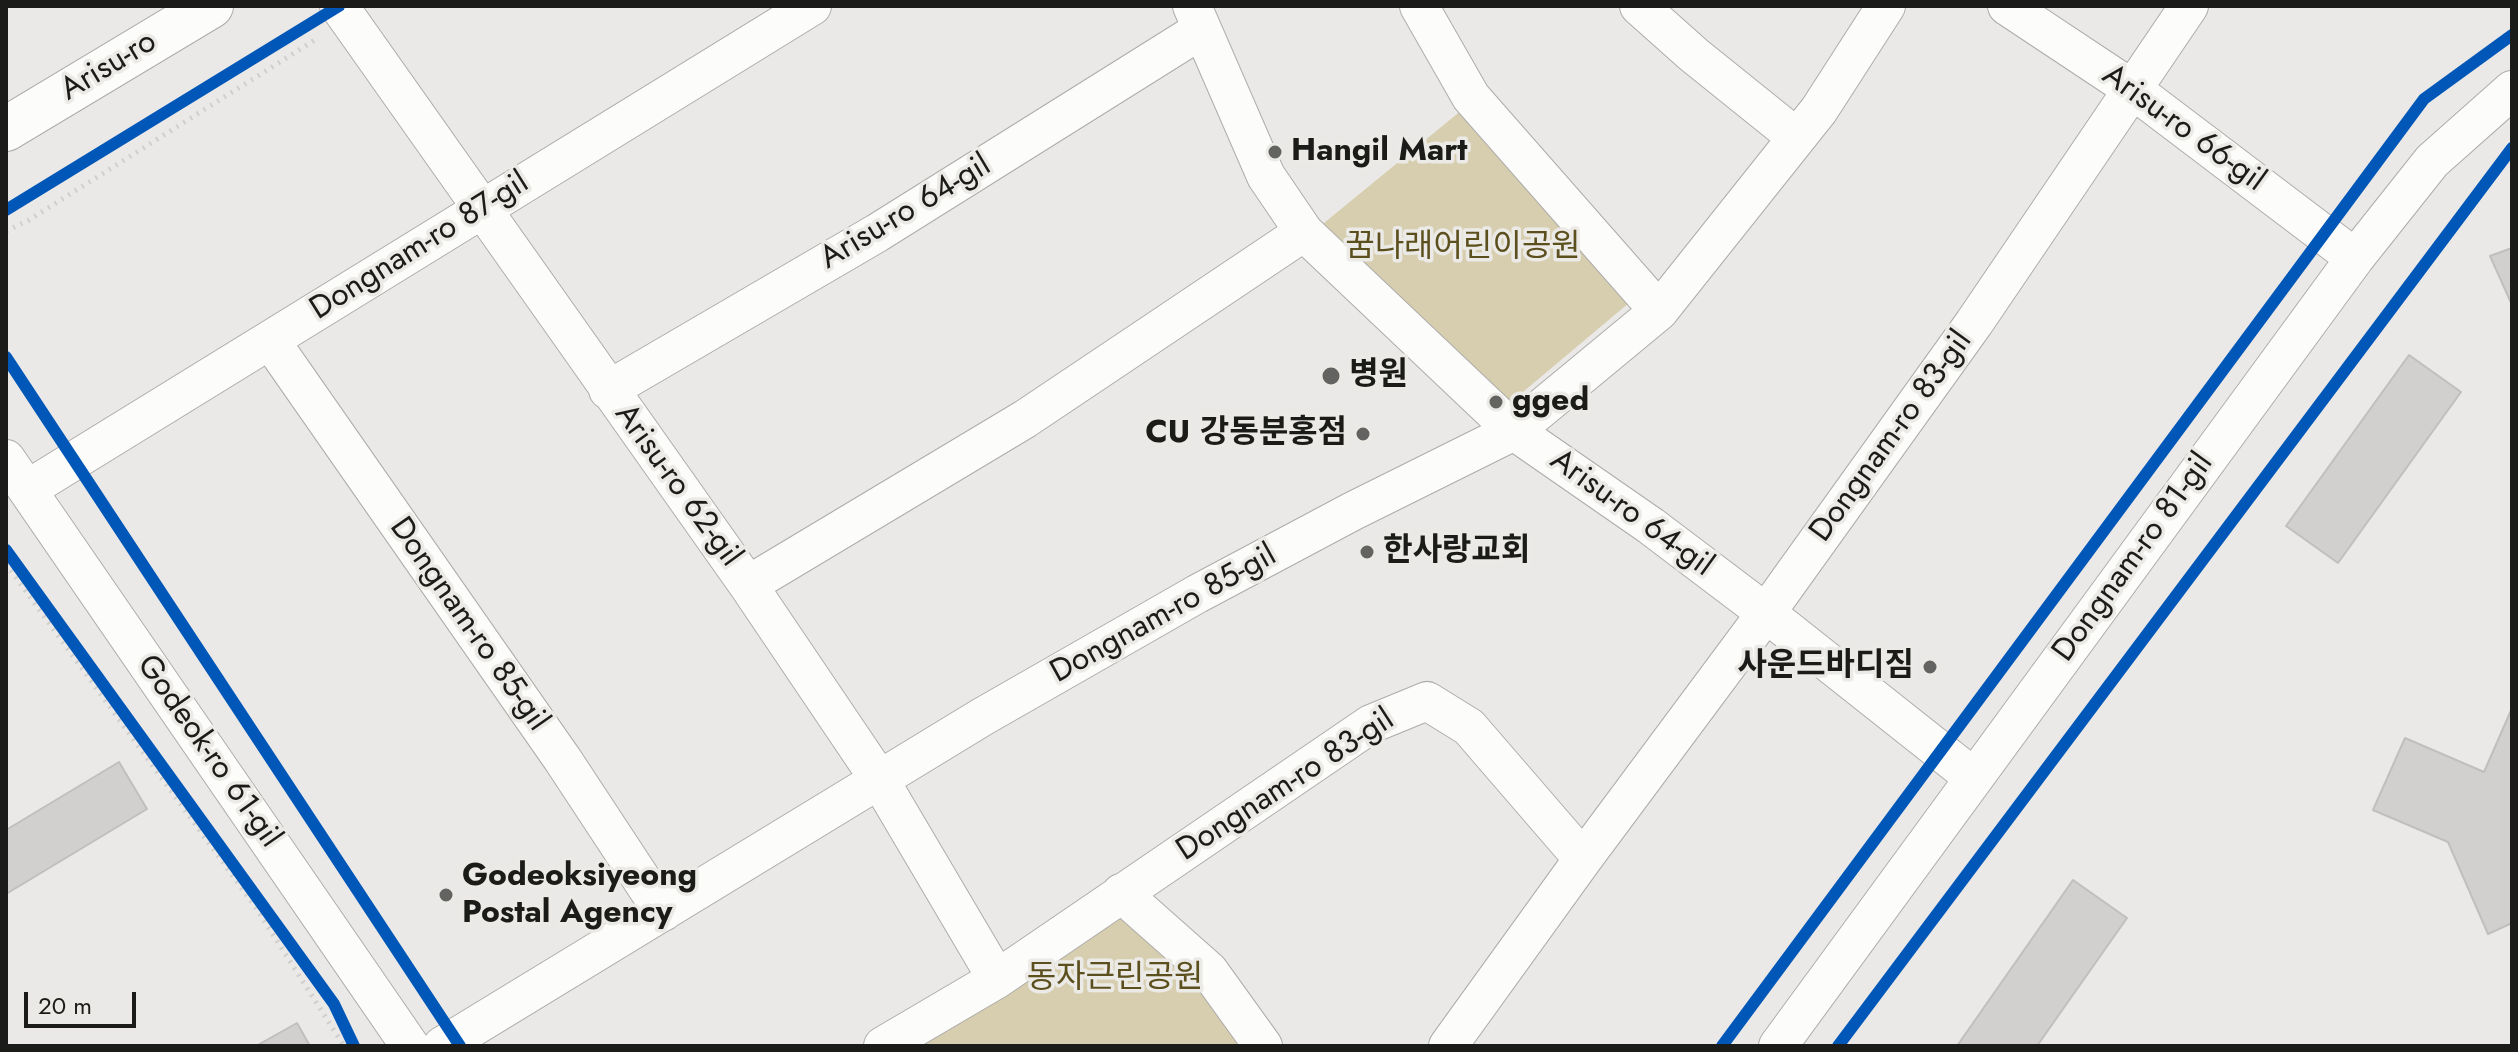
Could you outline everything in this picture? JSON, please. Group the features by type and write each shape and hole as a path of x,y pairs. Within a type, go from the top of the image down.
{"main road":[{"name":"Arisu-ro","path":"6,129 211,6"}],"street":[{"name":"Dongnam-ro 87-gil","path":"28,489 812,6"},
{"path":"1419,6 1471,97 1659,311"},
{"path":"1639,6 1796,137"},
{"name":"Dongnam-ro 85-gil","path":"442,1046 879,779 1197,594 1353,511 1514,431 1659,311 1819,110 1886,6"},
{"name":"Arisu-ro 66-gil","path":"2007,6 2132,89 2355,258"},
{"name":"Dongnam-ro 83-gil","path":"1448,1046 1766,613 1974,323 2189,6"},
{"name":"Arisu-ro 62-gil","path":"343,13 748,585 879,779 997,979"},
{"name":"Arisu-ro 64-gil","path":"608,390 877,233 1196,18 1266,176 1304,232 1514,431 1651,526 1973,777"},
{"name":"Dongnam-ro 81-gil","path":"1778,1046 2355,258 2432,161 2512,90"},
{"path":"748,585 1025,419 1304,232"},
{"name":"Dongnam-ro 85-gil","path":"270,340 563,760 663,912"},
{"name":"Godeok-ro 61-gil","path":"6,459 410,1046"},
{"name":"Dongnam-ro 83-gil","path":"883,1046 997,979 1371,724 1427,701 1469,727 1583,859"},
{"path":"1121,893 1209,971 1263,1046"}],"path":[{"path":"6,231 343,13"},
{"path":"6,550 334,1004 354,1046"},
{"path":"6,564 256,908 344,1046"}],"green space":[{"name":"꿈나래어린이공원","path":"1468,105 1636,297 1492,418 1313,232"},
{"name":"동자근린공원","path":"1121,893 1263,1046 883,1046"}],"building":[{"path":"2512,248 2512,305 2490,256"},
{"path":"2409,355 2461,392 2338,563 2286,526"},
{"path":"2512,708 2512,923 2488,934 2448,842 2373,810 2405,738 2484,772"},
{"path":"119,762 147,809 6,894 6,830"},
{"path":"2073,880 2127,918 2037,1046 1957,1046"},
{"path":"297,1023 310,1046 256,1046"}],"cycle path":[{"path":"6,210 339,6"},
{"path":"1722,1046 2424,99 2512,35"},
{"path":"1838,1046 2512,148"},
{"path":"6,357 460,1046"},
{"path":"6,550 334,1004 354,1046"}],"place":[{"name":"Hangil Mart","path":"1275,152"},
{"name":"병원","path":"1331,376"},
{"name":"gged","path":"1496,402"},
{"name":"CU 강동분홍점","path":"1363,434"},
{"name":"한사랑교회","path":"1367,552"},
{"name":"사운드바디짐","path":"1930,667"},
{"name":"Godeoksiyeong Postal Agency","path":"446,895"}]}
